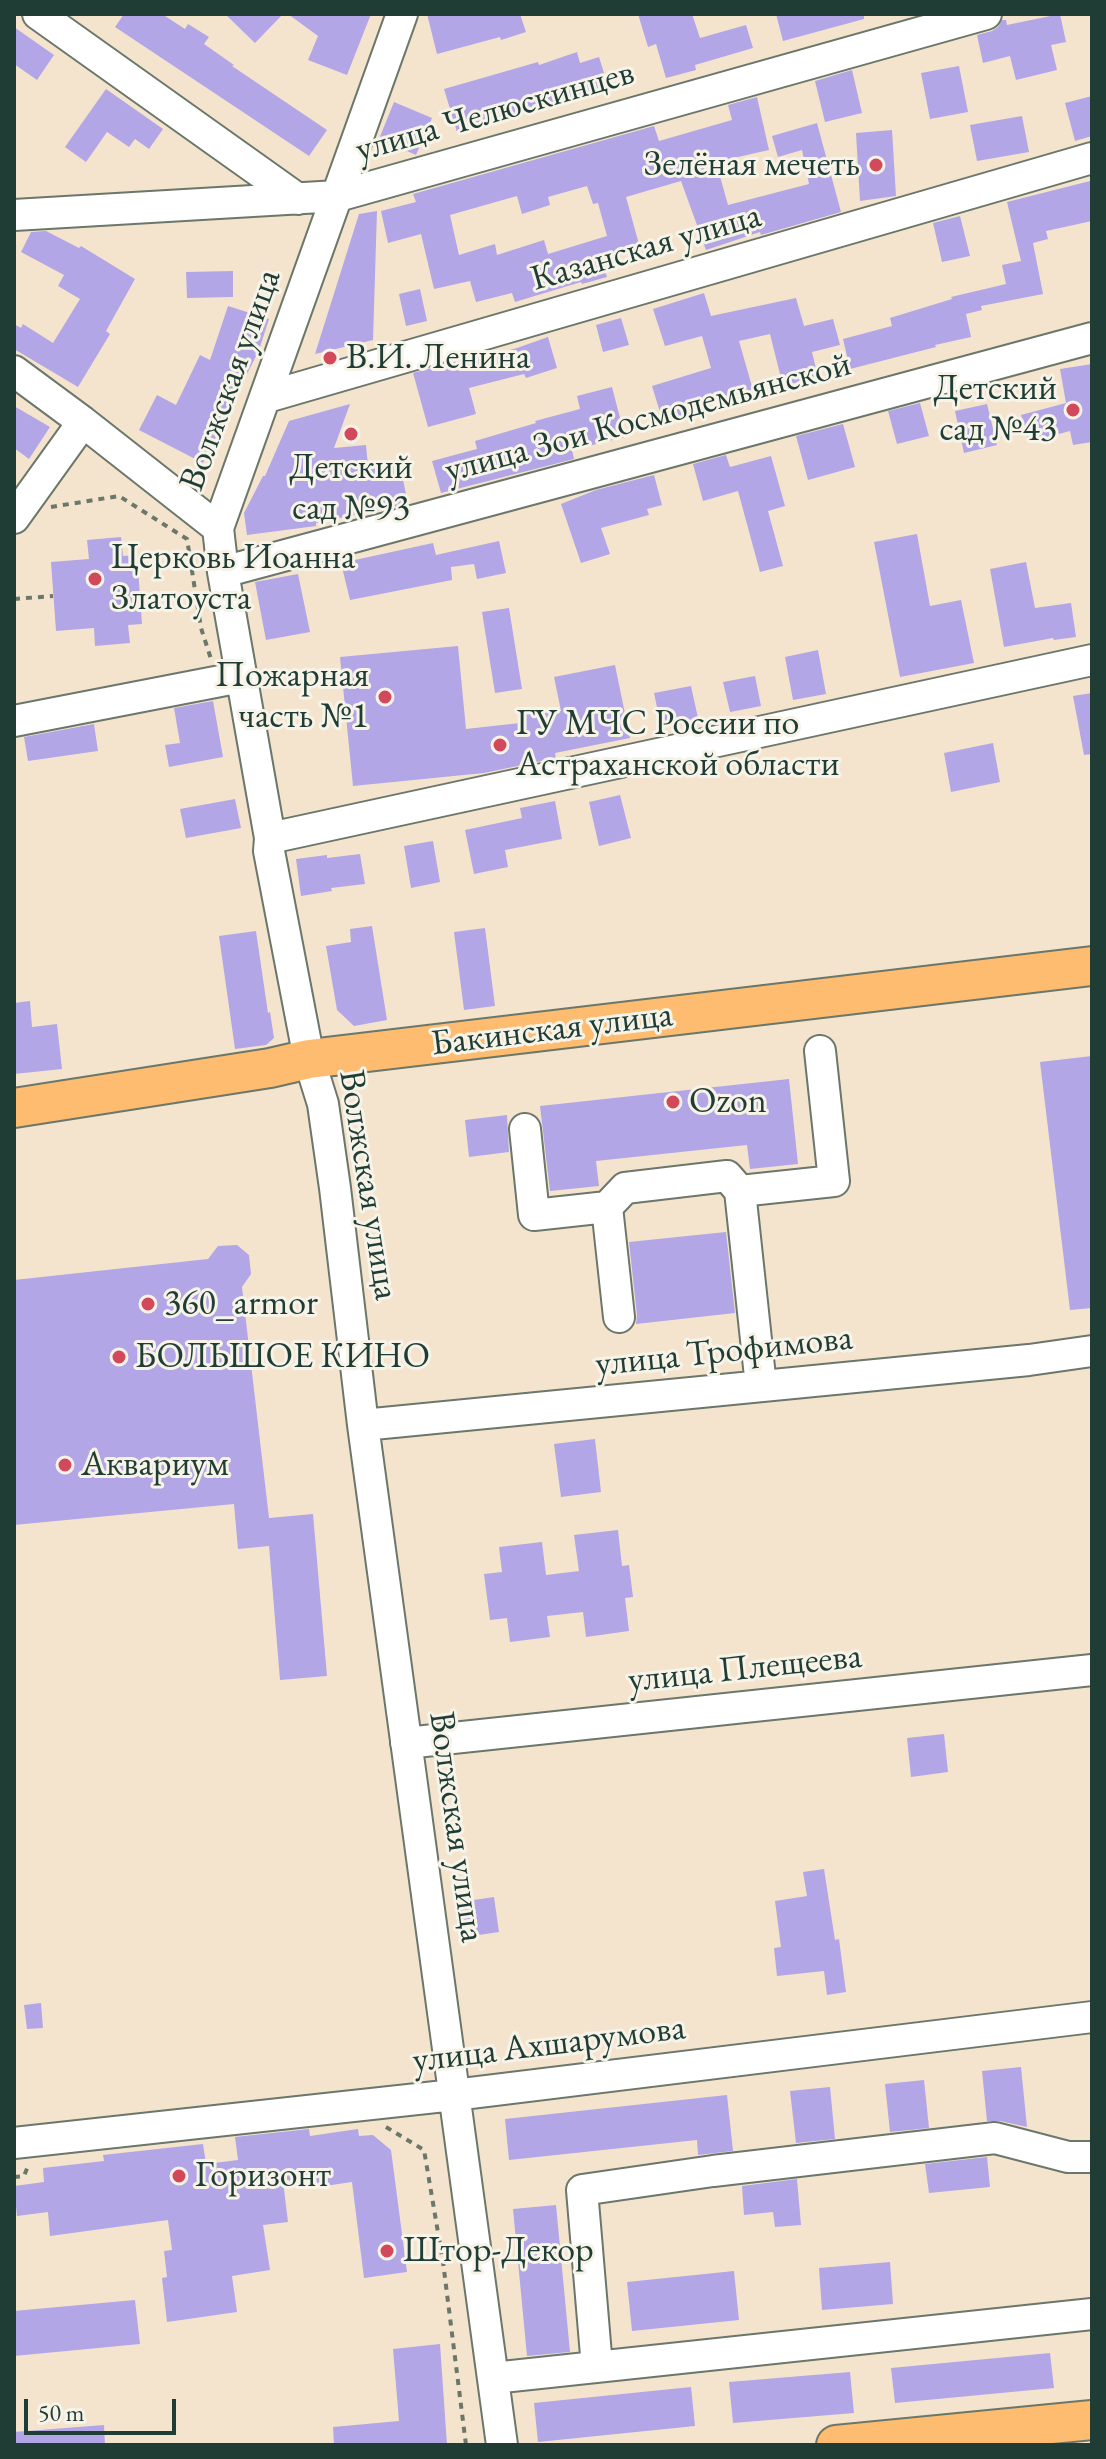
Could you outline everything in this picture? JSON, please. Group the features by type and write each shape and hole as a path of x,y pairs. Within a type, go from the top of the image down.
{"main road":[{"name":"Бакинская улица","path":"14,1108 270,1068 309,1059 1092,966"},
{"path":"836,2445 1092,2420"}],"street":[{"path":"38,14 298,199"},
{"name":"Волжская улица","path":"402,14 218,528 230,679 270,838 269,851 309,1059 323,1104 363,1425 502,2445"},
{"name":"улица Челюскинцев","path":"14,215 338,196 986,14"},
{"name":"Казанская улица","path":"267,397 1092,158"},
{"name":"улица Зои Космодемьянской","path":"223,572 1092,338"},
{"path":"14,371 218,528"},
{"path":"20,502 83,422"},
{"path":"270,838 1092,660"},
{"path":"14,721 230,679"},
{"path":"740,1191 834,1181 820,1051"},
{"path":"525,1129 534,1215 607,1207 625,1188 727,1176 740,1191 761,1386"},
{"path":"607,1207 619,1317"},
{"name":"улица Трофимова","path":"363,1425 1029,1360 1092,1351"},
{"name":"улица Плещеева","path":"406,1743 1092,1670"},
{"name":"улица Ахшарумова","path":"21,2152 454,2095 1092,2017"},
{"path":"597,2367 582,2190 713,2171 995,2138 1068,2157 1092,2157"},
{"path":"493,2378 1092,2314"}],"path":[{"path":"20,502 119,496 187,539 201,628 230,679"},
{"path":"14,599 53,596"},
{"path":"379,2123 424,2150 443,2262 466,2445"},
{"path":"14,2177 24,2176 21,2152"}],"building":[{"path":"124,14 162,14 185,29 188,24 209,37 204,44 232,66 327,130 309,156 115,27"},
{"path":"225,14 283,14 255,43"},
{"path":"288,14 371,14 347,75 308,60 318,36"},
{"path":"427,14 520,14 526,32 437,54"},
{"path":"638,14 692,14 700,38 746,25 753,48 695,65 696,70 666,78 656,44 648,47"},
{"path":"776,14 864,14 864,19 783,41"},
{"path":"1060,14 1066,42 1051,45 1057,70 1016,80 1010,56 983,63 977,35 992,31 1002,20 1006,20 1007,25"},
{"path":"14,27 54,55 37,80 14,64"},
{"path":"577,52 580,63 599,57 609,89 457,132 444,89"},
{"path":"959,66 968,112 930,119 921,73"},
{"path":"852,70 862,113 825,122 815,81"},
{"path":"106,89 163,129 149,149 135,139 129,147 107,132 86,162 65,147"},
{"path":"1092,96 1092,136 1075,141 1065,103"},
{"path":"757,97 769,150 716,162 728,205 809,184 802,150 778,157 772,136 817,123 841,212 761,235 760,232 706,250 681,181 626,197 640,248 601,259 607,277 515,302 512,293 476,302 470,281 434,289 421,234 388,243 381,211 416,202 413,194 654,126 659,141 732,120 728,105","holes":["587,186 593,204 598,203 607,236 548,254 544,240 497,255 495,244 459,255 450,215 517,196 522,214 550,205 548,197"]},
{"path":"394,102 432,118 416,155 379,139"},
{"path":"1022,116 1029,152 977,161 970,125"},
{"name":"Зелёная мечеть","path":"892,130 896,196 860,201 856,133"},
{"path":"1090,181 1092,221 1046,231 1048,239 1033,243 1043,294 981,306 982,310 966,314 971,337 850,369 843,339 892,326 890,318 951,297 1006,284 1002,265 1021,261 1007,202"},
{"path":"377,211 373,340 315,354 359,214"},
{"path":"960,216 970,256 942,262 933,223"},
{"path":"46,231 79,248 81,246 135,279 106,331 110,334 78,387 14,349 14,324 21,328 23,324 53,343 80,299 58,286 64,275 21,252 31,232"},
{"path":"233,271 233,297 187,298 186,272"},
{"path":"420,289 427,321 406,326 399,294"},
{"path":"704,293 711,316 796,298 804,326 833,319 840,345 812,352 818,377 783,386 770,334 739,341 753,390 703,403 706,413 664,425 652,386 711,368 702,336 665,346 653,309"},
{"path":"228,306 269,319 259,350 203,463 139,430 157,395 176,405 200,355 210,360"},
{"path":"621,318 629,345 603,352 596,325"},
{"path":"548,337 557,368 526,378 524,374 469,388 476,414 428,427 413,373 461,360 462,363"},
{"name":"Детский сад №43","path":"1092,364 1092,442 1073,445 1070,431 1029,442 1021,415 1066,403 1060,369"},
{"path":"612,387 625,437 572,450 574,459 441,493 432,461 477,449 475,441 580,409 577,396"},
{"path":"920,403 929,436 897,444 888,411"},
{"path":"350,404 334,448 366,445 368,466 399,460 408,504 316,523 316,526 247,535 244,513 265,476 289,421"},
{"path":"987,404 997,445 964,453 955,411"},
{"path":"14,406 50,427 29,459 14,448"},
{"path":"843,424 855,467 808,480 796,436"},
{"path":"726,455 730,467 771,456 785,506 768,511 783,566 760,572 738,491 703,501 693,464"},
{"path":"654,475 662,505 647,509 649,515 601,528 610,554 581,563 561,504 596,490"},
{"path":"917,534 930,606 961,600 974,663 900,677 874,542"},
{"name":"Церковь Иоанна Златоуста","path":"121,537 123,556 137,555 142,624 128,625 130,643 95,646 94,628 56,631 51,562 89,559 87,540"},
{"path":"499,541 506,573 477,579 474,564 451,567 452,580 350,600 341,563 433,543 436,555"},
{"path":"1026,562 1035,608 1071,603 1076,637 1004,647 990,569"},
{"path":"298,574 310,632 266,640 255,582"},
{"path":"509,608 522,689 495,693 482,612"},
{"path":"458,646 466,729 520,723 519,715 561,711 554,677 615,665 630,738 555,753 556,758 484,773 353,786 340,657"},
{"path":"818,650 826,694 793,700 785,657"},
{"path":"755,676 761,706 730,712 723,682"},
{"path":"691,686 698,718 661,726 654,693"},
{"path":"1092,693 1092,754 1084,755 1073,696"},
{"path":"213,701 223,757 169,767 165,745 180,743 174,708"},
{"path":"94,724 98,751 28,761 24,737"},
{"path":"993,743 1000,782 951,792 944,753"},
{"path":"620,795 631,838 599,846 589,802"},
{"path":"235,799 241,828 186,838 180,809"},
{"path":"555,801 562,839 505,850 508,867 474,874 465,830 522,818 520,808"},
{"path":"433,841 440,882 411,888 404,846"},
{"path":"360,854 365,884 301,896 296,859"},
{"path":"372,926 387,1020 354,1026 337,1010 326,946 351,942 350,929"},
{"path":"485,928 495,1006 464,1010 454,932"},
{"path":"256,931 274,1038 266,1045 235,1049 219,936"},
{"path":"30,1001 32,1027 57,1024 62,1069 14,1074 14,1003"},
{"path":"1092,1056 1092,1308 1070,1310 1040,1062"},
{"path":"789,1079 798,1164 750,1169 747,1145 596,1161 599,1186 550,1191 540,1106"},
{"path":"507,1115 509,1152 469,1157 465,1120"},
{"path":"726,1232 735,1313 636,1324 629,1242"},
{"path":"237,1245 249,1255 251,1274 242,1287 269,1518 313,1514 327,1676 280,1680 269,1546 238,1549 234,1504 14,1525 14,1280 208,1259 218,1246"},
{"path":"595,1439 601,1492 561,1497 554,1444"},
{"path":"618,1530 622,1566 629,1565 633,1597 625,1598 629,1631 586,1637 583,1612 547,1616 550,1637 510,1642 507,1618 490,1620 484,1574 502,1572 499,1547 542,1542 546,1575 579,1571 574,1535"},
{"path":"944,1734 948,1772 911,1777 907,1738"},
{"path":"824,1869 835,1940 839,1939 846,1992 827,1995 824,1971 777,1976 774,1948 781,1947 775,1901 807,1896 803,1872"},
{"path":"494,1897 499,1932 459,1938 454,1903"},
{"path":"41,2003 43,2028 27,2029 24,2005"},
{"path":"1021,2067 1027,2127 987,2121 982,2071"},
{"path":"924,2080 929,2128 890,2132 885,2084"},
{"path":"830,2087 835,2139 796,2143 790,2091"},
{"path":"727,2095 733,2151 698,2155 697,2140 509,2160 505,2119"},
{"path":"309,2129 310,2136 358,2129 359,2136 373,2135 391,2150 407,2272 364,2278 352,2182 318,2187 316,2177 283,2181 288,2222 263,2225 270,2270 232,2276 237,2312 167,2322 162,2278 167,2277 164,2251 172,2250 168,2220 50,2236 48,2212 17,2216 14,2186 44,2182 43,2168 104,2161 103,2155 203,2144 206,2164 238,2160 235,2137"},
{"path":"987,2157 990,2187 929,2193 925,2164"},
{"path":"797,2179 801,2225 775,2227 773,2212 744,2215 742,2186"},
{"path":"556,2205 570,2352 527,2356 513,2209"},
{"path":"890,2262 893,2304 822,2310 819,2268"},
{"path":"734,2271 739,2320 632,2331 627,2282"},
{"path":"135,2300 140,2344 14,2356 14,2311"},
{"path":"440,2344 447,2445 334,2445 333,2427 399,2421 393,2349"},
{"path":"1050,2353 1054,2388 895,2403 891,2368"},
{"path":"850,2372 854,2413 733,2423 729,2382"},
{"path":"691,2387 695,2426 538,2442 534,2403"},
{"path":"104,2425 105,2445 14,2445 14,2432"}],"place":[{"name":"Зелёная мечеть","path":"876,165"},
{"name":"В.И. Ленина","path":"330,358"},
{"name":"Детский сад №43","path":"1073,410"},
{"name":"Детский сад №93","path":"351,434"},
{"name":"Церковь Иоанна Златоуста","path":"95,579"},
{"name":"Пожарная часть №1","path":"385,697"},
{"name":"ГУ МЧС России по Астраханской области","path":"500,745"},
{"name":"Ozon","path":"673,1102"},
{"name":"360_armor","path":"148,1304"},
{"name":"БОЛЬШОЕ КИНО","path":"119,1357"},
{"name":"Аквариум","path":"65,1465"},
{"name":"Горизонт","path":"179,2176"},
{"name":"Штор-Декор","path":"387,2251"}]}
